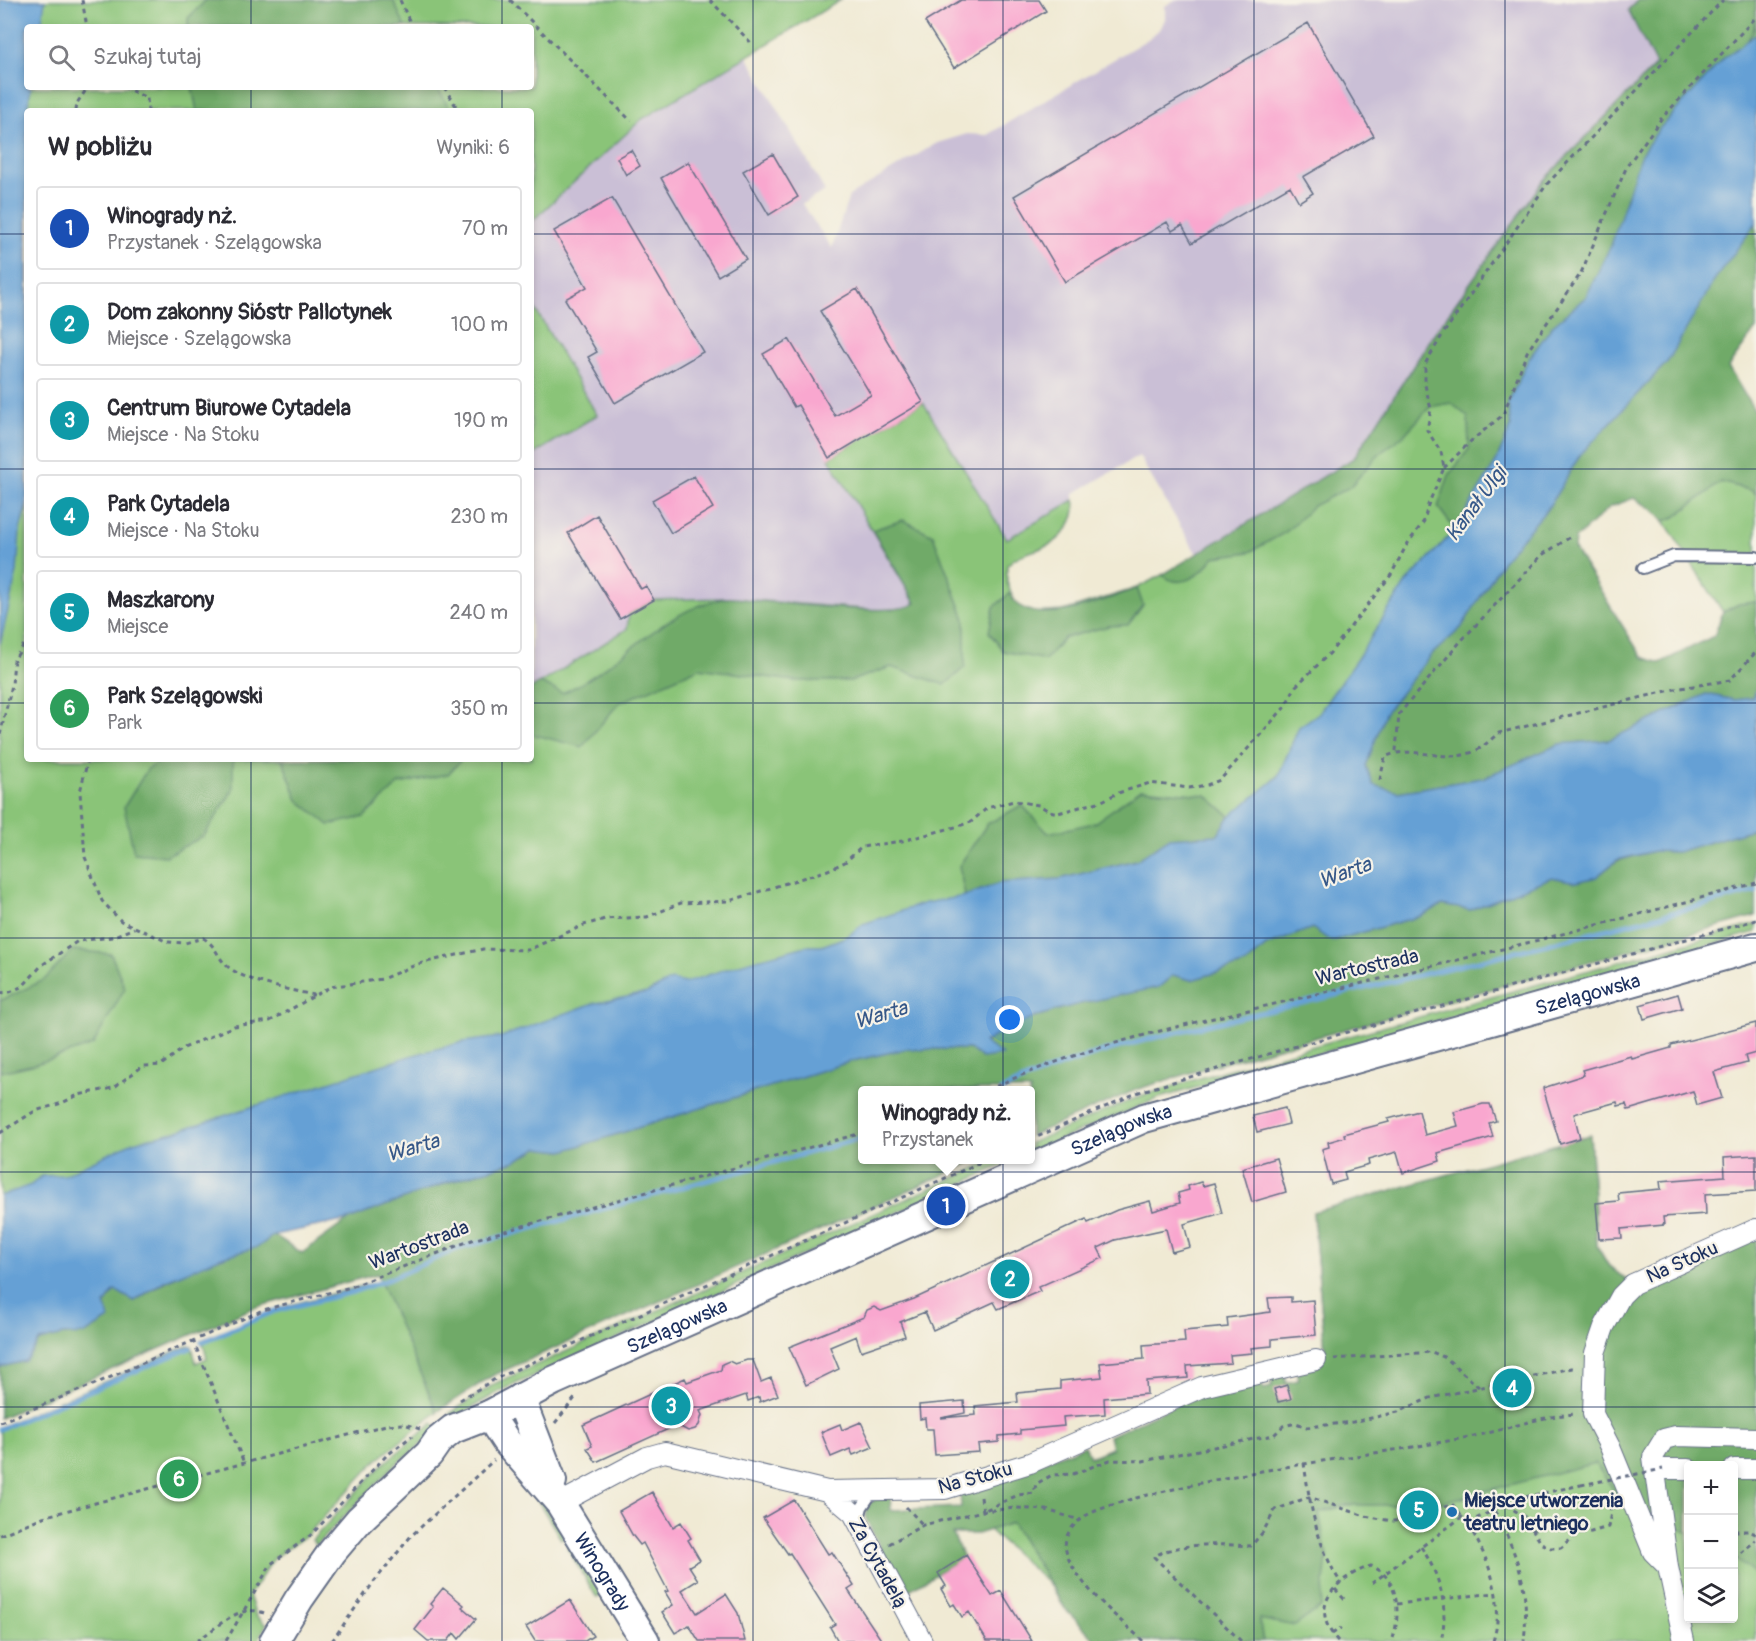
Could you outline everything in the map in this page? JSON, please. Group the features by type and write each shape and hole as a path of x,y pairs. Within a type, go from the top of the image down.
{"street":[{"name":"Szelągowska","path":"279,1632 304,1592 349,1532 385,1493 425,1442 445,1451 462,1441 489,1415 520,1398 1144,1118 1756,947"},
{"name":"Na Stoku","path":"1593,1414 1595,1353 1604,1327 1616,1305 1633,1284 1756,1228"},
{"name":"Na Stoku","path":"560,1503 647,1457 665,1452 826,1491 928,1490 961,1486 1030,1463 1202,1387 1316,1360"},
{"name":"Winogrady","path":"520,1398 560,1503"},
{"path":"1593,1414 1610,1447 1653,1552 1668,1567"},
{"name":"Winogrady","path":"489,1415 506,1442 560,1503 645,1641"},
{"path":"1684,1641 1668,1567 1653,1457 1664,1439 1676,1436 1756,1438"},
{"path":"1663,1469 1684,1469"},
{"path":"1738,1469 1756,1469"},
{"name":"Za Cytadelą","path":"826,1491 842,1503 858,1522 922,1641"}],"lane":[{"path":"1642,568 1674,556 1756,557"},
{"path":"858,1522 862,1507 874,1490"}],"path":[{"path":"82,0 86,24"},
{"path":"400,0 411,24"},
{"path":"510,0 631,121"},
{"path":"710,0 753,45"},
{"path":"1444,468 1441,452 1427,430 1431,410 1425,385 1425,364 1443,334 1547,184 1723,0"},
{"path":"0,1132 35,1111 63,1103 78,1095 113,1088 142,1066 161,1065 184,1048 234,1026 270,1021 330,987 382,979 418,964 483,949 528,950 584,925 605,919 647,917 681,903 729,901 828,870 845,862 862,847 902,841 959,826 971,822 987,808 1014,801 1039,805 1049,812 1058,813 1102,801 1118,793 1150,783 1189,788 1207,786 1220,780 1284,708 1296,686 1330,653 1390,574 1424,521 1428,504 1444,468 1470,441 1503,415 1527,352 1581,273 1627,166 1661,119 1756,17"},
{"path":"76,108 86,90"},
{"path":"129,90 147,99 148,108"},
{"path":"446,90 457,108"},
{"path":"1396,751 1399,714 1461,641 1542,555 1569,538"},
{"path":"0,735 12,685 14,660 24,645"},
{"path":"1380,780 1385,757 1396,751 1443,757 1476,751 1499,733 1675,688 1730,680 1756,651"},
{"path":"87,762 80,792 85,857 102,901 121,921 168,942 185,943 203,938 211,942 225,965 235,971 272,985 314,994"},
{"name":"Wartostrada","path":"997,1086 1023,1074 1171,1027 1444,964 1756,883"},
{"path":"1035,1138 1150,1089 1756,920"},
{"path":"0,993 10,992 23,986 42,965 78,941 112,937 135,928"},
{"name":"Wartostrada","path":"0,1422 263,1310 351,1287 472,1240 858,1135"},
{"path":"193,1340 244,1463"},
{"path":"1316,1360 1432,1352 1446,1358 1481,1389"},
{"path":"983,1511 1018,1495 1034,1492 1036,1484 1052,1475 1072,1474 1110,1460 1143,1461 1274,1435 1283,1426 1296,1423 1307,1427 1353,1422 1398,1412 1430,1398 1481,1389 1541,1373 1572,1368 1593,1376"},
{"path":"553,1428 579,1394"},
{"path":"1143,1641 1089,1590 1066,1554 1066,1540 1070,1529 1090,1513 1160,1492 1304,1463 1479,1434 1559,1415 1593,1414"},
{"path":"0,1535 44,1517 386,1425 404,1424 425,1442"},
{"path":"332,1641 373,1583 411,1536 499,1455"},
{"path":"1304,1463 1309,1497 1322,1550 1342,1583"},
{"path":"1467,1523 1520,1498 1663,1469"},
{"path":"1506,1504 1525,1517 1541,1543 1551,1548 1561,1548 1578,1533 1608,1527 1611,1513 1603,1471"},
{"path":"1241,1641 1154,1557 1161,1551 1230,1544 1251,1545 1263,1532 1275,1510 1309,1497 1381,1520 1407,1520 1429,1510 1453,1505 1485,1553 1495,1593 1497,1630 1493,1641"},
{"path":"873,1552 923,1525 983,1511 1017,1508 1046,1510 1080,1520"},
{"path":"1495,1510 1517,1557 1523,1580 1526,1618 1524,1641"},
{"path":"1371,1583 1462,1517"},
{"path":"1738,1531 1756,1534"},
{"path":"1738,1556 1756,1540"},
{"path":"1421,1547 1437,1577 1443,1599 1444,1623 1441,1641"},
{"path":"1338,1641 1332,1634 1323,1611 1329,1594 1342,1583 1371,1566 1384,1573 1396,1604 1393,1641"},
{"path":"1335,1589 1346,1600"},
{"path":"1396,1604 1495,1593"},
{"path":"197,1641 242,1610 252,1608 279,1632"},
{"path":"1332,1634 1341,1628"}],"shaded area":[{"path":"1175,0 1638,0 1628,11 1656,65 1544,180 1436,331 1353,458 1198,556 1139,456 1074,494 1074,500 1007,539 923,402 829,458 916,603 908,609 877,610 727,598 628,629 534,687 534,454 597,415 534,307 534,219 642,119 747,56 825,191 802,204 832,248 849,196 937,143 967,134 987,135 1148,39 1161,28 1165,19 1165,6"}],"green space":[{"path":"22,0 841,0 642,119 534,219 534,108 24,108 24,762 534,762 534,687 627,629 629,614 654,600 727,598 877,610 908,609 915,603 829,458 923,402 1007,539 1074,500 1073,519 1061,536 1051,544 1022,555 1007,565 1007,582 1015,604 1031,613 1063,611 1137,588 1198,556 1354,458 1436,331 1544,180 1656,65 1628,10 1638,0 1756,0 1756,34 1725,57 1455,530 1406,583 1319,713 1299,727 1278,776 1218,835 965,896 863,924 848,936 822,946 806,946 0,1209 0,163"},
{"path":"206,0 393,0 404,24 188,24 188,18"},
{"path":"1638,0 1756,0 1754,28 1742,45 1725,57 1612,243 1586,297 1553,325 1508,403 1511,427 1495,464 1455,530 1438,507 1449,475 1469,449 1468,417 1451,403 1430,407 1404,435 1379,454 1350,487 1313,506 1286,532 1250,552 1214,557 1198,574 1184,581 1169,580 1162,575 1354,458 1436,331 1544,180 1656,65 1628,10"},
{"path":"193,90 439,90 449,108 196,108"},
{"path":"1756,223 1756,329 1728,367 1756,413 1756,494 1753,491 1721,482 1675,517 1664,521 1652,509 1634,498 1610,507 1575,539 1574,548 1642,657 1660,663 1714,636 1723,612 1739,604 1756,602 1756,690 1752,698 1734,700 1706,694 1609,740 1560,744 1483,778 1398,792 1373,785 1366,766 1385,713 1431,655 1461,628 1503,560 1548,508 1580,455 1668,361 1715,278"},
{"path":"534,307 597,415 534,454"},
{"path":"1721,482 1753,491 1756,494 1756,602 1739,604 1723,612 1664,521 1675,517"},
{"path":"903,520 933,535 965,619 965,667 945,685 891,667 851,681 794,681 699,668 619,703 582,747 534,735 534,687 540,683 562,693 603,669 661,626 703,604 726,598 865,609 905,607 916,603 872,530"},
{"path":"1137,588 1143,605 1128,625 1109,626 1064,638 1045,660 1003,651 989,632 994,607 1010,593 1019,605 1033,611 1049,613 1088,605"},
{"path":"160,762 233,762 233,790 204,836 166,856 134,853 124,807 148,768"},
{"path":"283,762 459,762 448,774 399,784 364,817 329,825 298,800"},
{"path":"1141,789 1206,795 1230,816 1218,835 1170,838 1137,860 1060,879 1000,883 965,896 959,866 987,824 1022,805 1048,833 1094,823"},
{"path":"1756,828 1756,916 1220,1064 1138,1089 1035,1134 1035,1086 858,1086 858,1164 968,1164 492,1376 437,1412 377,1274 253,1308 0,1418 0,1367 25,1361 39,1341 63,1335 85,1334 109,1319 105,1304 115,1290 135,1301 188,1270 255,1245 274,1235 302,1253 348,1220 445,1183 515,1161 538,1148 563,1151 852,1061 905,1049 969,1049 982,1057 1001,1054 984,1043 1026,1021 1091,1001 1159,987 1173,975 1191,980 1246,964 1266,946 1312,928 1332,941 1421,916 1442,905 1470,910 1552,877 1576,882 1596,877 1617,861 1654,851 1677,852"},
{"path":"1756,924 1756,932 1159,1098 1035,1150 1035,1141 1141,1096 1223,1071"},
{"path":"73,950 111,954 125,988 93,1045 36,1064 0,1072 0,1001 44,980"},
{"path":"1590,1135 1597,1246 1608,1265 1626,1280 1756,1236 1756,1641 1097,1641 1066,1610 1048,1583 987,1528 1085,1446 1090,1457 1260,1384 1264,1389 1272,1387 1271,1384 1284,1373 1286,1383 1299,1380 1322,1364 1320,1351 1325,1350 1313,1212"},
{"path":"1590,1135 1597,1246 1608,1265 1626,1280 1632,1295 1756,1236 1756,1576 1738,1560 1738,1461 1684,1461 1684,1530 1624,1505 1595,1463 1431,1505 1347,1505 1319,1513 1327,1557 1321,1607 1295,1626 1259,1619 1263,1641 1097,1641 1066,1610 1012,1523 977,1534 953,1534 963,1558 903,1594 866,1519 867,1508 873,1499 890,1496 891,1510 961,1507 960,1492 1085,1446 1090,1457 1112,1449 1109,1436 1188,1399 1258,1382 1264,1389 1272,1387 1272,1380 1284,1373 1286,1383 1299,1380 1297,1370 1322,1364 1320,1351 1325,1350 1313,1212"},
{"path":"984,1164 1005,1164 500,1391 453,1419 449,1414 496,1383"},
{"path":"381,1281 437,1412 376,1461 307,1535 275,1557 249,1595 256,1616 266,1625 258,1641 0,1641 0,1427 189,1345 192,1346 196,1363 207,1358 202,1340 282,1307"},
{"path":"433,1423 440,1429 395,1465 316,1545 312,1540 381,1466"},
{"path":"511,1456 566,1536 561,1539"},
{"path":"571,1545 602,1595 597,1598 567,1548"}],"water":[{"path":"0,0 45,0 41,24 24,24 24,90 30,90 28,108 24,108 24,515 20,530 17,572 0,644"},
{"path":"1756,34 1756,223 1715,279 1668,361 1580,455 1548,508 1503,560 1461,628 1431,655 1385,713 1366,766 1373,785 1398,792 1483,778 1560,744 1609,740 1706,694 1734,700 1752,698 1756,690 1756,828 1677,852 1654,851 1617,860 1596,877 1576,882 1552,877 1470,910 1442,905 1421,916 1331,941 1312,928 1266,946 1246,964 1191,980 1173,975 1159,987 1091,1001 1026,1021 984,1042 1002,1055 982,1058 969,1049 905,1049 852,1061 563,1151 538,1148 515,1161 445,1183 348,1220 274,1235 258,1247 222,1257 164,1281 134,1301 115,1290 105,1304 109,1319 85,1334 63,1335 39,1341 25,1361 0,1367 0,1196 31,1185 42,1176 64,1175 133,1142 174,1132 410,1056 463,1042 501,1037 591,1004 647,993 671,980 685,983 743,963 806,946 822,946 848,936 863,924 925,903 965,896 1000,883 1060,879 1137,860 1170,838 1218,835 1230,816 1278,777 1299,727 1319,713 1406,583 1455,530 1495,464 1511,427 1508,403 1528,360 1553,325 1586,297 1612,243 1641,154 1660,128 1725,57"}],"building":[{"path":"961,0 1039,0 1046,11 954,68 925,22"},
{"path":"1308,23 1374,136 1303,177 1313,193 1299,202 1290,186 1192,243 1182,225 1172,231 1167,222 1065,282 1014,196"},
{"path":"631,150 640,166 626,175 617,158"},
{"path":"773,154 798,197 769,215 743,171"},
{"path":"688,162 746,259 718,276 661,178"},
{"path":"612,198 703,352 615,403 588,357 597,352 565,299 587,287 554,231"},
{"path":"857,289 923,402 829,458 798,405 794,407 763,354 789,339 835,416 871,395 820,311"},
{"path":"694,476 713,508 671,533 652,500"},
{"path":"597,515 641,589 646,586 654,600 620,619 568,533"},
{"path":"1678,994 1682,1008 1644,1019 1640,1005"},
{"path":"1756,1023 1756,1053 1745,1056 1747,1063 1714,1072 1722,1098 1697,1105 1693,1091 1628,1110 1626,1104 1618,1106 1617,1102 1574,1114 1580,1138 1560,1144 1543,1088 1584,1075 1582,1070 1631,1056 1632,1059 1671,1048 1671,1045"},
{"path":"1490,1104 1496,1121 1489,1123 1493,1137 1438,1153 1440,1161 1403,1173 1397,1152 1368,1160 1369,1165 1344,1172 1346,1180 1331,1184 1322,1149 1329,1147 1328,1142 1345,1137 1344,1134 1389,1122 1388,1119 1419,1111 1425,1135 1458,1126 1454,1112"},
{"path":"1285,1108 1289,1124 1257,1132 1253,1116"},
{"path":"1756,1155 1756,1191 1705,1194 1706,1214 1663,1217 1664,1225 1621,1229 1622,1238 1599,1239 1596,1203 1619,1201 1618,1193 1661,1189 1660,1181 1725,1176 1724,1157"},
{"path":"1276,1158 1286,1192 1252,1202 1242,1168"},
{"path":"1201,1182 1203,1186 1214,1183 1222,1213 1184,1224 1190,1247 1172,1252 1166,1229 1115,1240 1098,1248 1103,1258 1038,1287 1040,1291 998,1309 994,1302 933,1330 925,1312 900,1322 905,1336 861,1351 856,1336 830,1347 839,1369 806,1385 789,1347 864,1317 867,1310 874,1307 881,1311 914,1299 1086,1219 1088,1223 1117,1210 1150,1201 1153,1211 1180,1203 1178,1193 1189,1190 1188,1186"},
{"path":"1291,1297 1291,1302 1313,1300 1316,1335 1272,1339 1272,1346 1251,1348 1252,1353 1230,1355 1231,1363 1187,1366 1188,1378 1146,1381 1147,1394 1104,1398 1105,1414 1063,1417 1064,1426 1020,1430 1020,1434 999,1436 999,1442 978,1444 979,1452 935,1455 933,1429 926,1429 925,1418 920,1419 919,1405 964,1401 965,1413 941,1418 976,1415 975,1406 1018,1402 1017,1393 1060,1389 1060,1381 1102,1377 1100,1363 1144,1359 1143,1345 1185,1342 1184,1331 1228,1327 1227,1318 1270,1312 1268,1298"},
{"path":"753,1360 761,1382 771,1378 778,1395 760,1402 759,1397 748,1401 746,1395 700,1411 702,1415 695,1429 688,1431 677,1425 596,1462 587,1448 592,1446 583,1425 685,1378 687,1382 721,1370 722,1364 729,1361 735,1364"},
{"path":"1287,1385 1291,1399 1278,1402 1274,1389"},
{"path":"861,1422 873,1447 853,1455 850,1449 831,1457 821,1432 840,1424 842,1430"},
{"path":"652,1492 673,1527 681,1522 700,1560 689,1566 698,1580 682,1590 697,1613 726,1594 738,1613 745,1641 699,1641 689,1625 675,1633 662,1612 673,1605 665,1592 668,1591 643,1543 640,1545 633,1536 619,1511"},
{"path":"794,1500 828,1554 832,1552 854,1586 848,1590 882,1641 838,1641 830,1627 835,1624 790,1553 788,1554 763,1518"},
{"path":"966,1555 992,1596 1001,1591 1032,1641 987,1641 969,1612 962,1617 954,1604 951,1606 941,1589 946,1586 938,1573"},
{"path":"443,1588 464,1605 462,1607 476,1619 459,1639 454,1633 448,1641 428,1641 415,1630 433,1607 430,1604"},
{"path":"570,1600 593,1636 585,1641 535,1641 526,1627"}],"waterway":[{"path":"1011,1086 1078,1060 1156,1037 1536,947 1756,891"},
{"path":"202,1342 275,1311 353,1292 387,1280 457,1249 858,1139"},
{"path":"0,1429 190,1348"}],"place":[{"name":"Winogrady nż.","path":"946,1206"},
{"name":"Dom zakonny Sióstr Pallotynek","path":"1010,1279"},
{"name":"Park Cytadela","path":"1512,1388"},
{"name":"Centrum Biurowe Cytadela","path":"671,1406"},
{"name":"Park Szelągowski","path":"179,1479"},
{"name":"Maszkarony","path":"1419,1510"},
{"name":"Miejsce utworzenia teatru letniego","path":"1452,1512"}],"water label":[{"name":"Kanał Ulgi","path":"1476,504"},
{"name":"Warta","path":"1345,873"},
{"name":"Warta","path":"881,1015"},
{"name":"Warta","path":"413,1148"}]}
